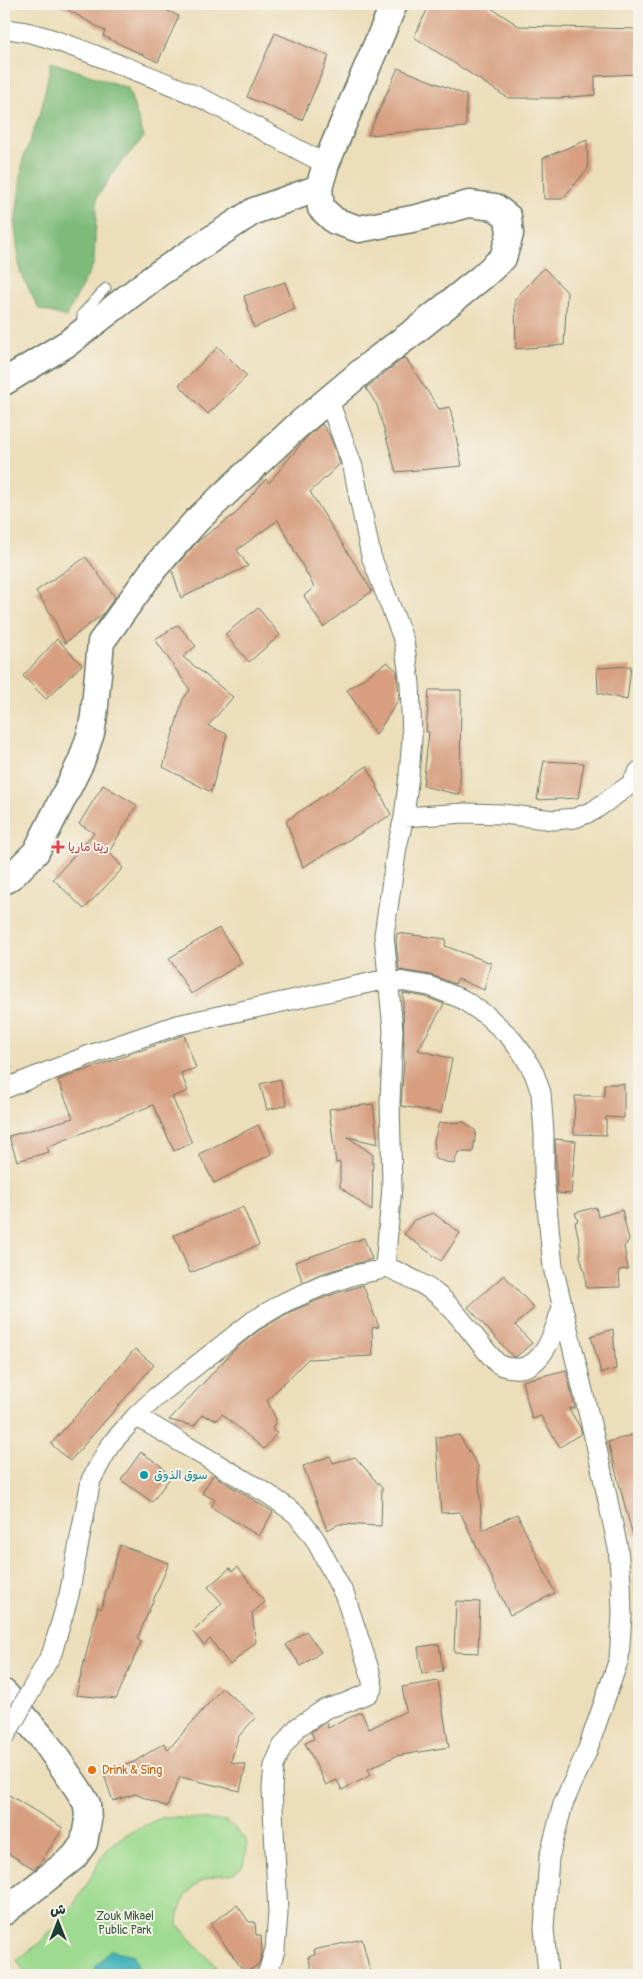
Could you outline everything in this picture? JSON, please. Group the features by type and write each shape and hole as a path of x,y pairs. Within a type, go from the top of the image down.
{"main road":[{"path":"4,881 14,874 36,852 80,762 91,733 94,716 101,642 156,566 197,520 328,398 482,277 503,258 510,234 508,217 495,207 469,204 417,218 359,229 335,221 321,208 322,176 394,4"},
{"path":"4,382 68,343 158,274 254,211 322,176"},
{"path":"4,1912 74,1857 84,1843 88,1820 87,1804 16,1694"}],"street":[{"path":"4,29 21,30 48,38 173,85 215,105 281,142 322,176"},
{"path":"328,398 353,467 371,556 401,634 407,658 412,738 404,817 384,936 393,1030 390,1101 392,1187 385,1266"},
{"path":"404,817 465,813 554,820 575,818 593,811 631,784 639,771"},
{"path":"4,1089 87,1056 177,1025 387,978 429,986 462,999 486,1015 509,1036 524,1054 534,1073 540,1093 544,1134 544,1176 553,1267 598,1448 618,1548 622,1615 620,1659 587,1750 563,1804 550,1858 544,1928 548,1975"},
{"path":"385,1266 418,1282 438,1296 458,1316 498,1364 507,1368 519,1369 535,1362 543,1353 551,1337 562,1307"},
{"path":"4,1738 16,1694 52,1653 67,1604 91,1480 110,1445 136,1416 253,1321 285,1302 324,1285 369,1271 379,1270 385,1266"},
{"path":"136,1416 268,1494 296,1514 315,1539 345,1596 370,1672 373,1687 369,1693 325,1709 298,1727 282,1747 274,1766 272,1788 278,1913 275,1950 267,1975"}],"lane":[{"path":"82,333 82,314 106,288"}],"green space":[{"path":"51,62 128,88 144,137 115,170 97,197 94,263 66,317 39,309 20,272 15,226 23,159 41,111"},
{"name":"Zouk Mikael Public Park","path":"164,1817 227,1821 246,1839 247,1850 242,1867 231,1874 214,1876 199,1883 187,1894 180,1909 178,1925 214,1964 221,1975 26,1975 17,1960 48,1935 66,1915 91,1878 107,1849 125,1835"}],"water":[{"path":"111,1950 134,1955 140,1975 95,1975 94,1968"}],"building":[{"path":"58,4 153,4 179,16 158,62 103,36 105,31"},
{"path":"430,4 485,4 519,26 639,29 639,74 595,76 595,95 560,98 508,98 414,37"},
{"path":"275,33 329,56 302,120 247,97"},
{"path":"398,68 466,95 466,127 368,135"},
{"path":"587,140 588,169 562,199 544,199 543,158"},
{"path":"544,268 567,292 564,345 516,349 515,299"},
{"path":"285,282 295,309 254,328 244,296"},
{"path":"218,347 247,376 208,414 179,385"},
{"path":"405,357 439,409 450,407 462,466 396,472 377,405 366,388"},
{"path":"322,424 330,436 340,464 310,492 372,591 323,627 304,596 314,587 278,520 237,550 248,566 181,598 172,570 197,542 235,514 266,479 269,483 305,439"},
{"path":"86,557 115,597 103,614 65,643 54,619 36,591"},
{"path":"258,608 280,635 249,662 225,634"},
{"path":"178,625 196,646 183,657 233,697 208,726 227,734 211,792 163,767 183,699 190,690 155,639"},
{"path":"57,639 82,665 46,699 23,676"},
{"path":"387,662 397,671 399,699 376,735 347,690"},
{"path":"631,666 627,700 598,693 597,668"},
{"path":"429,690 461,690 460,795 423,786 429,732 426,732"},
{"path":"544,761 584,763 578,798 537,800"},
{"path":"367,766 391,815 303,867 286,821"},
{"path":"103,785 137,805 109,852 123,868 84,909 53,879 94,833 79,824"},
{"path":"219,928 242,963 191,994 169,958"},
{"path":"397,933 446,939 445,946 491,963 484,990 458,979 455,984 431,975 399,970"},
{"path":"403,993 426,997 444,1004 418,1050 452,1059 441,1113 401,1106 404,1061"},
{"path":"184,1035 196,1068 181,1073 188,1091 172,1097 192,1143 174,1151 153,1105 47,1147 49,1152 17,1161 9,1136 73,1118 58,1080"},
{"path":"280,1079 287,1105 267,1110 260,1084"},
{"path":"604,1084 624,1084 624,1118 606,1117 606,1135 574,1134 575,1096 604,1096"},
{"path":"373,1104 378,1144 348,1137 373,1155 372,1211 340,1187 340,1162 336,1163 329,1109"},
{"path":"464,1122 476,1131 473,1152 458,1152 454,1164 435,1159 434,1140 439,1123"},
{"path":"258,1125 272,1154 214,1183 199,1154"},
{"path":"555,1139 576,1141 571,1194 557,1193"},
{"path":"243,1207 259,1245 190,1273 174,1235"},
{"path":"596,1207 598,1217 622,1210 629,1240 624,1247 628,1269 619,1270 620,1287 586,1288 575,1222 578,1221 575,1213"},
{"path":"433,1213 460,1233 441,1261 404,1234 414,1220"},
{"path":"364,1238 372,1259 320,1274 303,1282 295,1262"},
{"path":"504,1275 534,1308 515,1325 532,1343 517,1356 513,1357 468,1307"},
{"path":"363,1285 379,1327 372,1328 373,1356 308,1359 267,1400 276,1419 272,1430 277,1433 264,1449 222,1414 217,1420 202,1415 194,1426 169,1420 233,1351 259,1330 290,1312 328,1296"},
{"path":"613,1329 616,1369 601,1373 591,1336"},
{"path":"135,1349 154,1365 70,1461 51,1444"},
{"path":"566,1370 575,1408 569,1409 582,1433 560,1447 541,1416 532,1419 522,1381"},
{"path":"636,1434 639,1445 639,1536 633,1536 608,1442"},
{"path":"459,1435 478,1466 482,1530 517,1514 555,1593 510,1615 460,1512 441,1513 436,1437"},
{"path":"141,1452 160,1465 170,1478 152,1502 121,1480"},
{"path":"330,1456 333,1463 355,1457 382,1488 381,1526 339,1524 327,1530 303,1466"},
{"path":"213,1475 273,1512 259,1536 211,1507 215,1500 202,1493"},
{"path":"120,1545 169,1563 137,1639 141,1642 116,1699 76,1695 98,1606 101,1609"},
{"path":"238,1567 265,1602 252,1613 256,1642 230,1665 210,1639 204,1645 193,1632 222,1603 208,1587 230,1568 232,1571"},
{"path":"456,1601 480,1602 478,1653 454,1652"},
{"path":"306,1631 321,1652 301,1666 286,1645"},
{"path":"439,1644 443,1671 422,1674 418,1647"},
{"path":"438,1681 449,1747 396,1756 368,1769 371,1775 342,1790 337,1780 326,1785 305,1743 314,1739 311,1732 326,1722 328,1728 361,1712 369,1729 406,1711 402,1687"},
{"path":"222,1688 256,1717 238,1737 231,1762 246,1765 240,1791 180,1777 167,1807 135,1794 113,1801 103,1772 134,1762 164,1743 168,1750"},
{"path":"4,1792 63,1828 39,1865 34,1869 4,1851"},
{"path":"237,1905 249,1922 255,1922 256,1935 261,1935 262,1953 259,1964 245,1973 210,1924"},
{"path":"362,1939 371,1975 313,1975 308,1957 315,1955 314,1950"}],"place":[{"name":"ريتا ماريا","path":"58,847"},
{"name":"سوق الذوق","path":"144,1475"},
{"name":"Drink & Sing","path":"92,1770"}]}
